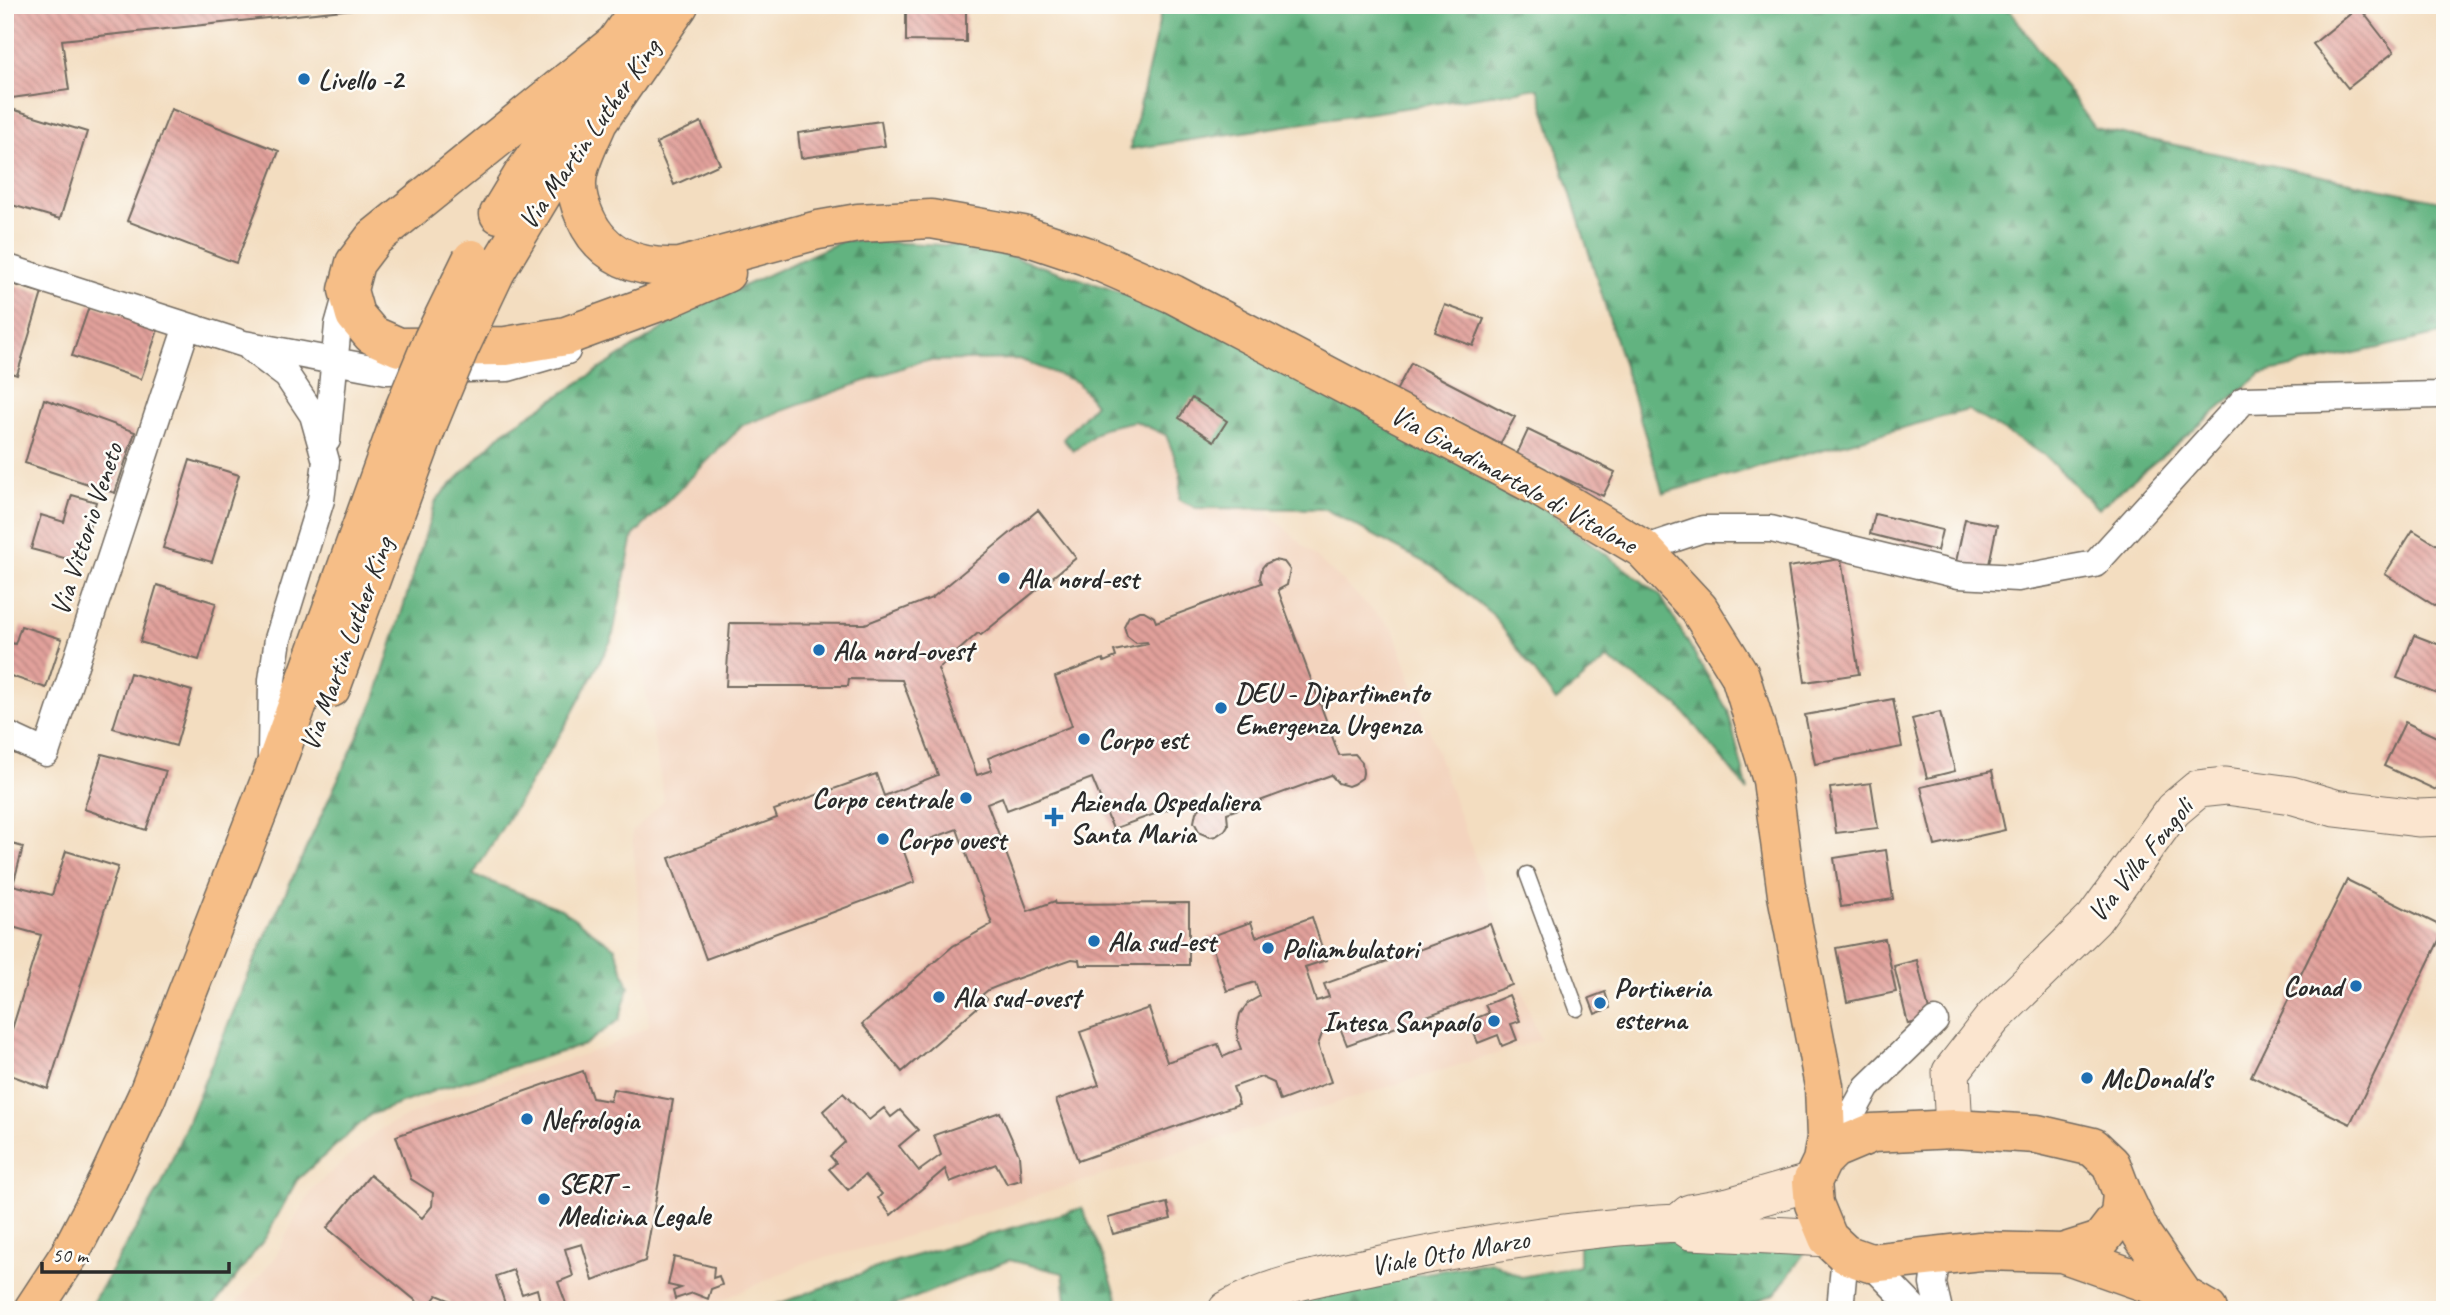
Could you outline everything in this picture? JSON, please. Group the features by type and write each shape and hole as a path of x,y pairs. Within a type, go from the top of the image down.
{"main road":[{"name":"Via Martin Luther King","path":"484,265 522,176 642,5"},
{"name":"Via Martin Luther King","path":"64,1310 91,1269 131,1195 170,1105 354,628 415,419 433,339 484,265 598,122 679,5"},
{"path":"613,45 374,238 355,263 348,290 355,315 372,335 399,347 506,346 566,336 667,299 735,269 931,219"},
{"path":"598,122 577,174 579,204 590,229 606,249 631,263 656,268 679,267 818,230 858,223 931,219"},
{"name":"Via Giandimartalo di Vitalone","path":"931,219 1023,235 1086,256 1173,295 1537,486 1643,549 1699,609 1740,675 1772,780 1787,895 1824,1086 1826,1138 1817,1172 1814,1204 1848,1252"},
{"name":"Via Martin Luther King","path":"33,1310 69,1255 147,1096 415,419"},
{"path":"1824,1086 1862,1124 2037,1134 2093,1147 2111,1164 2142,1235 2196,1303"},
{"path":"1817,1172 1834,1149 1862,1124"},
{"path":"1848,1252 1909,1260 1937,1254 1980,1251 2062,1252 2100,1241 2120,1215 2122,1193"},
{"path":"2062,1252 2196,1303"}],"street":[{"path":"5,267 244,344 387,371 508,368 581,345 616,330 667,299"},
{"path":"271,778 272,680 278,639 321,500 333,362 338,325 348,290"},
{"name":"Via Vittorio Veneto","path":"5,734 46,752 187,326"},
{"path":"244,344 287,376 313,415 326,461"},
{"path":"1643,549 1703,529 1770,529 1958,575 2018,578 2095,564 2244,400 2445,393"},
{"name":"Via Villa Fongoli","path":"1954,1129 1951,1072 1993,1018 2094,919 2173,810 2198,789 2226,786 2291,795 2335,808 2418,818 2445,817"},
{"path":"1862,1124 1867,1087 1935,1021"},
{"name":"Viale Otto Marzo","path":"1678,1223 1690,1213 1729,1206 1817,1172"},
{"name":"Viale Otto Marzo","path":"1227,1310 1317,1277 1448,1250 1565,1231 1678,1223 1691,1231 1848,1252"},
{"path":"1840,1310 1848,1252"},
{"path":"1848,1252 1916,1310"},
{"path":"1937,1254 1933,1284 1939,1310"}],"lane":[{"path":"1527,874 1577,1009"}],"shaded area":[{"name":"Azienda Ospedaliera Santa Maria","path":"968,335 1132,386 1393,629 1540,1040 884,1243 804,1263 701,1310 230,1310 275,1258 314,1187 380,1129 445,1099 607,1047 649,1026 632,832 664,801 620,540 734,421"}],"green space":[{"path":"1163,5 2006,5 2095,128 2445,202 2445,333 2261,374 2098,509 2044,455 1968,410 1663,493 1538,88 1130,149"},
{"path":"844,240 983,247 1250,335 1465,449 1660,595 1728,711 1748,791 1679,706 1607,659 1556,701 1492,614 1435,568 1325,509 1196,508 1179,500 1181,473 1166,435 1135,421 1103,428 1073,451 1063,439 1095,404 1077,382 1019,359 921,361 743,425 633,536 612,639 566,725 473,875 561,909 615,948 629,987 619,1020 584,1045 439,1089 370,1115 297,1180 266,1237 211,1310 88,1310 161,1186 256,957 375,699 436,500 503,432 691,310"},
{"path":"1082,1208 1118,1300 1114,1310 1067,1310 1063,1273 1009,1260 884,1310 761,1310 893,1262"},
{"path":"1609,1238 1808,1248 1775,1294 1735,1310 1260,1310 1329,1289 1492,1262 1521,1277 1579,1266 1579,1244"}],"building":[{"path":"5,5 371,7 62,40 69,90 12,98 5,96"},
{"path":"906,5 966,5 966,42 906,41"},
{"path":"2359,7 2394,52 2348,88 2313,44"},
{"path":"5,107 87,132 60,219 5,203"},
{"path":"171,109 279,151 236,263 127,221"},
{"path":"881,121 885,146 801,158 798,133"},
{"path":"701,122 720,164 674,185 656,143"},
{"path":"5,282 42,293 17,375 5,371"},
{"path":"90,304 159,327 141,379 72,356"},
{"path":"1445,305 1484,319 1473,346 1435,332"},
{"path":"1411,363 1515,417 1500,444 1396,391"},
{"path":"1192,398 1227,421 1214,441 1179,418"},
{"path":"44,399 135,432 115,493 25,463"},
{"path":"1528,430 1615,472 1603,496 1516,456"},
{"path":"190,460 239,475 212,562 163,548"},
{"path":"72,495 96,502 79,562 31,549 41,515 64,522"},
{"path":"1038,510 1076,558 981,635 978,633 938,669 977,775 992,770 988,758 1072,726 1055,677 1103,659 1104,662 1116,657 1114,651 1148,644 1136,643 1127,636 1124,626 1129,616 1144,611 1154,617 1156,622 1262,583 1262,568 1274,560 1284,562 1290,570 1287,585 1278,590 1339,755 1355,754 1362,762 1362,778 1348,786 1338,783 1331,775 1227,813 1228,825 1225,830 1210,837 1200,833 1194,822 1196,812 1205,804 1202,797 1113,829 1092,778 1007,810 1002,797 987,803 1028,911 1055,901 1056,904 1189,903 1189,965 1080,965 1079,960 1072,959 1013,980 988,990 982,995 987,999 902,1072 862,1024 953,946 992,924 957,829 903,849 915,882 706,959 669,858 777,818 774,810 876,774 884,796 938,775 902,680 849,679 848,686 726,686 730,623 865,624 932,598"},
{"path":"1875,514 1942,530 1937,551 1870,534"},
{"path":"1965,519 1997,525 1988,569 1956,562"},
{"path":"2413,530 2445,550 2443,611 2385,574"},
{"path":"1841,559 1859,674 1805,682 1788,567"},
{"path":"157,585 216,603 199,660 140,642"},
{"path":"21,626 62,639 46,688 5,674 5,641 15,644"},
{"path":"2414,635 2445,647 2445,696 2397,678"},
{"path":"130,673 192,691 176,746 113,728"},
{"path":"1893,699 1902,747 1815,764 1805,715"},
{"path":"1940,712 1955,771 1927,778 1912,719"},
{"path":"2405,722 2445,741 2445,771 2436,790 2384,766"},
{"path":"102,754 166,771 146,830 84,809"},
{"path":"1992,771 2005,830 1935,846 1921,787"},
{"path":"1871,783 1878,828 1836,833 1830,788"},
{"path":"5,842 23,847 13,885 52,895 66,851 118,867 48,1089 5,1073 5,1052 41,935 5,925"},
{"path":"1886,850 1893,899 1841,907 1834,858"},
{"name":"Conad","path":"2347,880 2445,928 2350,1124 2251,1076"},
{"path":"1312,917 1326,960 1305,967 1316,1001 1329,997 1324,984 1490,924 1512,985 1347,1045 1339,1025 1323,1031 1318,1045 1331,1082 1280,1101 1274,1083 1261,1077 1233,1087 1239,1104 1078,1161 1056,1100 1099,1085 1080,1032 1149,1008 1167,1062 1218,1044 1223,1057 1241,1049 1237,1028 1240,1014 1248,1003 1260,996 1255,982 1227,991 1209,937 1251,922 1256,937"},
{"path":"1885,939 1896,992 1847,1002 1836,948"},
{"path":"1917,960 1931,1019 1908,1024 1894,966"},
{"name":"Portineria esterna","path":"1605,992 1610,1008 1595,1014 1589,998"},
{"name":"Intesa Sanpaolo","path":"1509,995 1520,1021 1511,1024 1517,1040 1502,1046 1498,1035 1478,1043 1469,1021 1489,1013 1485,1005"},
{"name":"SERT - Medicina Legale","path":"583,1071 592,1098 610,1101 613,1089 673,1100 645,1261 593,1281 582,1244 565,1249 573,1276 558,1282 568,1309 542,1310 537,1289 522,1294 513,1270 496,1276 507,1310 452,1310 449,1300 437,1295 426,1309 327,1228 370,1175 422,1218 432,1206 433,1193 411,1179 396,1136"},
{"path":"843,1093 869,1120 884,1108 891,1117 900,1110 918,1130 899,1146 919,1171 941,1155 934,1135 1000,1112 1019,1155 1021,1180 1007,1184 996,1164 950,1182 945,1169 891,1215 878,1198 882,1194 865,1175 848,1190 829,1169 836,1163 830,1156 845,1142 823,1111"},
{"path":"1167,1203 1171,1219 1113,1234 1108,1218"},
{"path":"674,1257 714,1267 713,1278 719,1276 722,1285 711,1289 708,1299 693,1293 675,1299 673,1291 681,1288 668,1285"}],"place":[{"name":"Livello -2","path":"304,79"},
{"name":"Ala nord-est","path":"1004,578"},
{"name":"Ala nord-ovest","path":"819,650"},
{"name":"DEU - Dipartimento Emergenza Urgenza","path":"1221,708"},
{"name":"Corpo est","path":"1084,739"},
{"name":"Corpo centrale","path":"966,798"},
{"name":"Azienda Ospedaliera Santa Maria","path":"1054,817"},
{"name":"Corpo ovest","path":"883,839"},
{"name":"Ala sud-est","path":"1094,941"},
{"name":"Poliambulatori","path":"1268,948"},
{"name":"Conad","path":"2356,986"},
{"name":"Ala sud-ovest","path":"939,997"},
{"name":"Portineria esterna","path":"1600,1003"},
{"name":"Intesa Sanpaolo","path":"1494,1021"},
{"name":"McDonald's","path":"2087,1078"},
{"name":"Nefrologia","path":"527,1119"},
{"name":"SERT - Medicina Legale","path":"544,1199"}]}
